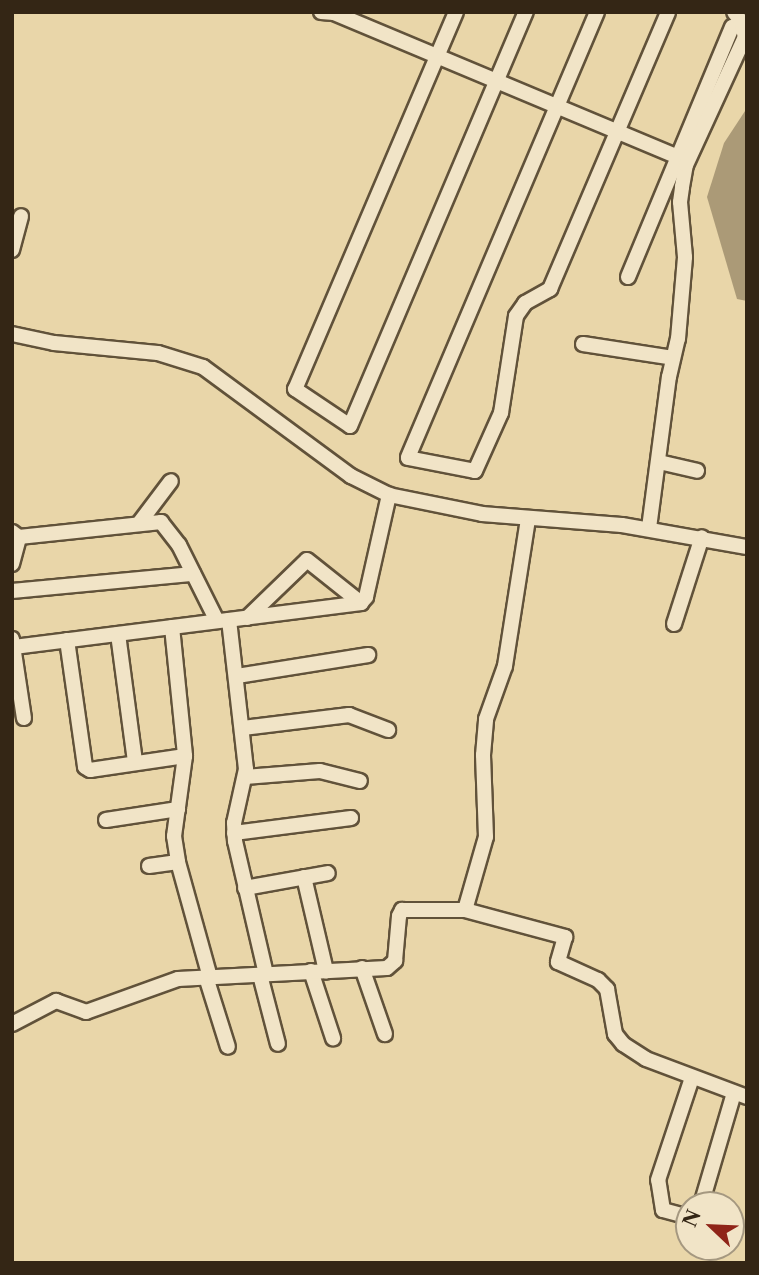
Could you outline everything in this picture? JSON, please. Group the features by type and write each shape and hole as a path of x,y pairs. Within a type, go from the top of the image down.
{"street":[{"path":"321,12 334,13 678,157"},
{"path":"456,12 295,389 350,426 526,12"},
{"path":"597,12 408,458 475,471 501,413 516,316 525,303 550,289 668,12"},
{"path":"628,277 733,19 741,21 745,37 686,165 682,187 680,202 685,228 685,257 678,339 649,528"},
{"path":"12,250 21,216"},
{"path":"12,334 54,343 158,353 203,368 351,476 389,495 482,514 649,528 747,547"},
{"path":"583,345 673,358"},
{"path":"659,462 697,471"},
{"path":"140,523 171,481"},
{"path":"24,718 13,643 67,640 361,603 366,597 389,495"},
{"path":"465,911 486,837 482,755 486,719 505,666 528,519"},
{"path":"12,564 16,534 161,522 168,527 193,574 223,620 237,676 243,728 245,777 234,833 278,1044"},
{"path":"674,624 702,537"},
{"path":"247,618 307,560 361,603"},
{"path":"12,591 193,574"},
{"path":"172,627 185,756 174,836 178,862 228,1047"},
{"path":"118,634 135,762"},
{"path":"67,640 85,767 90,770 185,756"},
{"path":"237,676 368,655"},
{"path":"243,728 349,715 388,730"},
{"path":"245,777 320,771 360,781"},
{"path":"106,820 178,809"},
{"path":"234,833 351,818"},
{"path":"149,866 178,862"},
{"path":"245,888 328,873"},
{"path":"304,877 333,1038"},
{"path":"12,1024 56,1001 86,1012 178,979 387,968 393,964 398,916 402,910 465,911 565,937 558,962 598,980 607,989 615,1034 622,1044 646,1059 740,1095 706,1191"},
{"path":"362,968 385,1034"},
{"path":"675,1213 663,1210 658,1180 692,1078"}],"shaded area":[{"path":"747,108 747,301 737,299 707,197 724,143"}]}
